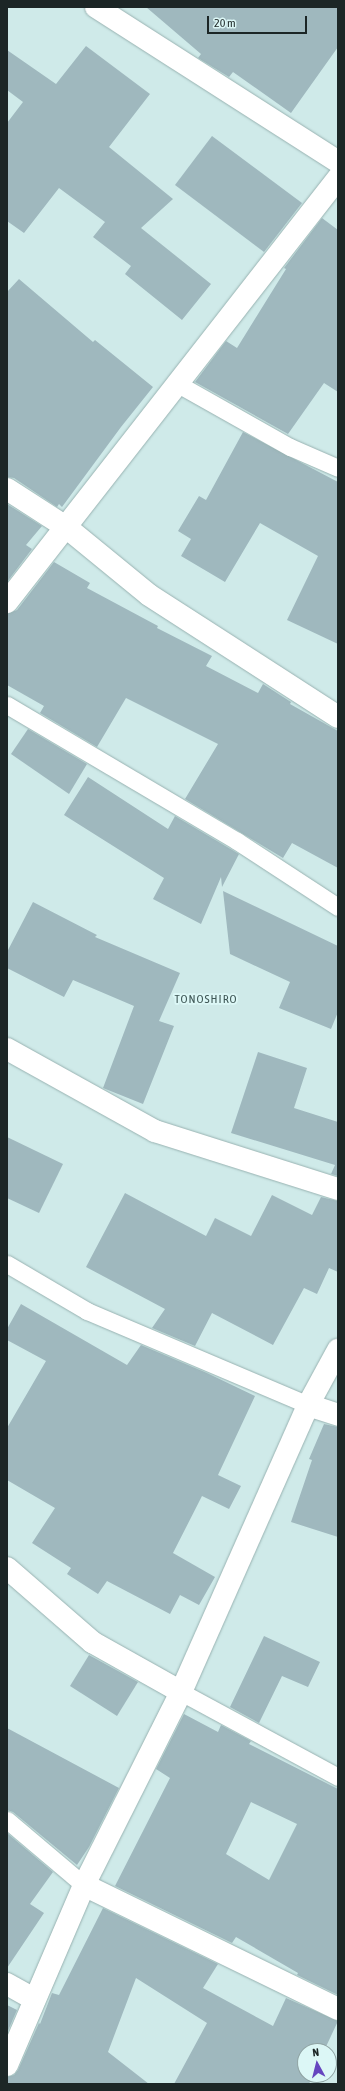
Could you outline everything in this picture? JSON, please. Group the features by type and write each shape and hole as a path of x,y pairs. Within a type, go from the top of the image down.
{"street":[{"path":"96,7 338,162"},
{"path":"7,602 338,178"},
{"path":"7,489 66,527 149,595 338,717"},
{"path":"7,1049 155,1131 338,1189"},
{"path":"7,2065 84,1885 181,1692 308,1405 338,1350"},
{"path":"308,1405 338,1415"},
{"path":"7,1568 92,1642 181,1692"},
{"path":"84,1885 338,2009"},
{"path":"7,1984 34,1999"}],"lane":[{"path":"178,384 290,447 338,468"},
{"path":"7,705 237,841 338,907"},
{"path":"7,1264 88,1311 308,1405"},
{"path":"181,1692 338,1777"},
{"path":"7,1820 84,1885"}],"building":[{"path":"146,7 338,7 338,47 291,113 233,72 229,77 198,58 201,54"},
{"path":"86,46 150,94 109,147 173,199 141,228 211,284 182,320 125,274 131,266 93,237 105,222 59,188 24,233 7,221 7,123 23,102 7,90 7,50 56,84"},
{"path":"212,136 302,203 264,252 175,185"},
{"path":"322,218 338,230 338,392 324,383 288,434 195,382 226,341 237,348 286,269 284,268"},
{"path":"19,279 93,342 95,340 153,387 121,427 62,507 59,504 57,507 14,478 7,477 7,292"},
{"path":"243,432 338,482 338,644 287,620 318,556 260,523 225,582 181,556 191,539 178,531 199,496 206,500"},
{"path":"7,504 42,526 26,545 32,549 7,582"},
{"path":"54,562 90,583 87,588 158,626 157,628 212,656 206,666 258,693 263,684 291,702 290,704 338,731 338,868 292,843 283,858 185,799 218,744 126,698 97,747 40,713 44,706 7,685 7,614 17,610"},
{"path":"28,729 87,764 69,794 11,754"},
{"path":"88,777 168,829 175,816 239,854 222,887 221,877 201,924 153,899 164,878 64,815"},
{"path":"223,891 338,946 338,1012 331,1029 279,1008 290,982 230,954"},
{"path":"33,902 97,935 95,937 180,973 159,1021 174,1026 143,1104 103,1088 134,1006 73,980 64,997 7,968 7,952"},
{"path":"258,1052 307,1068 294,1108 338,1122 338,1176 331,1174 335,1165 231,1133"},
{"path":"7,1137 63,1164 39,1213 7,1198"},
{"path":"125,1193 206,1236 215,1218 251,1236 272,1195 312,1215 321,1197 338,1201 338,1272 329,1268 317,1294 304,1288 273,1345 212,1313 195,1346 152,1328 165,1309 86,1267"},
{"path":"21,1304 127,1365 141,1345 207,1373 255,1396 218,1475 241,1486 229,1509 202,1496 173,1553 215,1577 199,1605 180,1595 170,1614 107,1581 98,1594 67,1574 71,1568 32,1543 55,1508 7,1480 7,1428 46,1361 7,1340 7,1329"},
{"path":"324,1424 338,1427 338,1537 291,1522 312,1460 309,1459"},
{"path":"264,1636 320,1662 308,1687 282,1676 259,1723 230,1707"},
{"path":"89,1655 138,1682 117,1716 70,1686"},
{"path":"184,1714 218,1732 221,1725 251,1741 249,1744 338,1789 338,1995 297,1975 298,1973 236,1937 232,1943 115,1886 170,1778 156,1769","holes":["251,1802 297,1824 269,1880 226,1854"]},
{"path":"7,1728 119,1788 89,1847 77,1865 13,1812 7,1810"},
{"path":"7,1833 53,1872 30,1904 44,1913 7,1968"},
{"path":"103,1908 218,1964 203,1988 273,2026 286,1998 338,2021 328,2043 297,2043 297,2083 309,2084 174,2084 207,2023 136,1978 108,2052 149,2084 7,2084 7,2077 14,2075 18,2070 39,2023 40,2024 52,1993 59,1995"},
{"path":"7,2005 17,2010 7,2033"}],"district":[{"name":"TONOSHIRO","path":"206,1000"}]}
